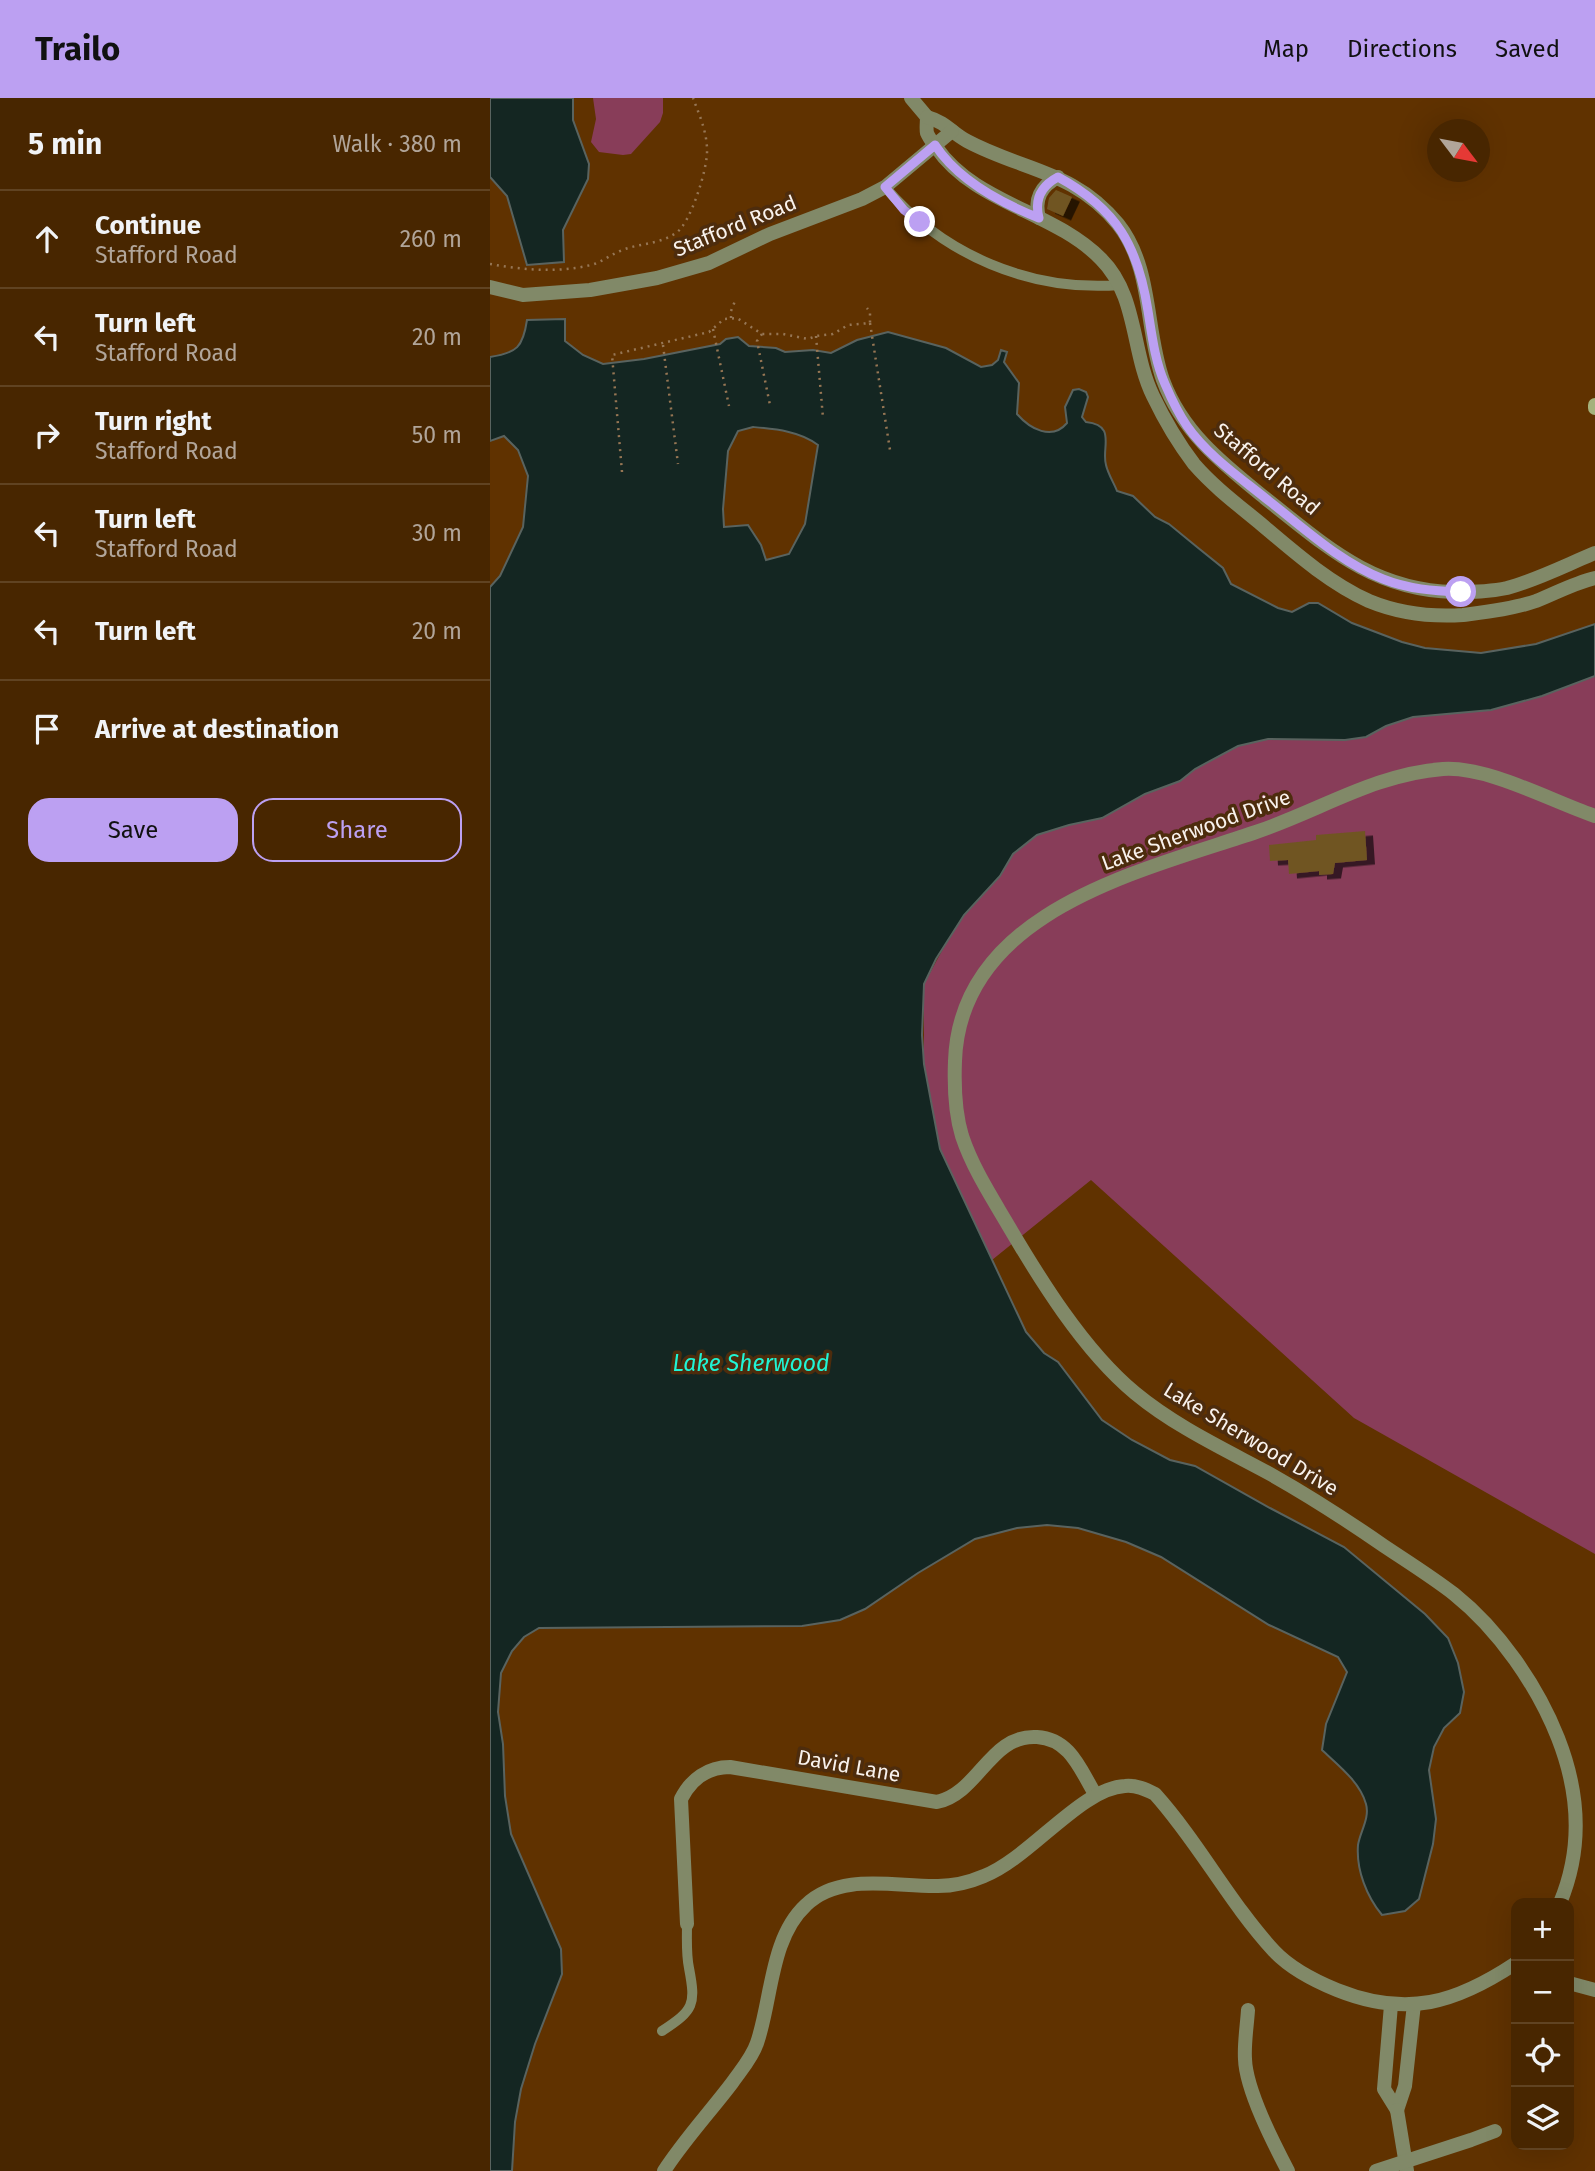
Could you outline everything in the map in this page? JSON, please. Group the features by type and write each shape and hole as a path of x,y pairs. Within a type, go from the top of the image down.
{"street":[{"path":"911,98 927,117"},
{"name":"Stafford Road","path":"1595,553 1535,579 1506,588 1478,592 1412,589 1359,568 1333,551 1230,470 1187,426 1163,380 1154,348 1144,282 1132,250 1119,226 1100,205 1079,188 1058,177 968,141 943,122 927,117 928,134 946,162 963,176 1084,243 1103,261 1121,285 1151,391 1163,417 1194,463 1217,488 1310,564 1370,601 1396,610 1424,614 1461,615 1511,607 1535,601 1578,582 1595,578"},
{"name":"Stafford Road","path":"490,288 523,295 590,290 657,278 709,263 770,234 862,199 885,187 952,131"},
{"path":"1039,218 1036,206 1040,192 1046,183 1058,177"},
{"name":"Lake Sherwood Drive","path":"1562,1898 1572,1870 1576,1845 1577,1822 1573,1789 1552,1723 1517,1664 1486,1624 1453,1593 1322,1505 1163,1413 1135,1393 1113,1371 1065,1313 1031,1265 981,1179 958,1122 954,1079 956,1041 962,1015 981,977 1002,952 1038,920 1065,904 1134,872 1291,819 1374,783 1445,769 1484,774 1595,816"},
{"name":"David Lane","path":"687,1924 681,1799 686,1788 709,1770 730,1767 937,1802 950,1799 961,1792 1005,1744 1029,1736 1060,1742 1070,1751 1095,1794"},
{"path":"664,2171 751,2056 764,2018 781,1947 794,1918 804,1906 822,1893 842,1887 877,1884 941,1886 964,1883 984,1876 1022,1853 1095,1794 1124,1786 1138,1786 1155,1794 1245,1916 1276,1953 1326,1986 1355,1997 1391,2005 1414,2004 1449,1999 1470,1991 1511,1966"},
{"path":"1574,1984 1595,1990"},
{"path":"1397,2110 1405,2086 1414,2004"},
{"path":"1391,2005 1384,2089 1397,2110 1405,2166"},
{"path":"1248,2010 1245,2058 1249,2081 1288,2171"},
{"path":"1377,2171 1405,2166 1495,2131"}],"lane":[{"path":"885,187 904,210 936,235 992,266 1046,281 1121,285"},
{"path":"662,2031 688,2009 694,1996 688,1966 687,1924"}],"path":[{"path":"490,264 537,270 592,265 618,251 651,244 682,228 693,205 708,159 707,146 693,98"},
{"path":"731,319 735,301"},
{"path":"867,308 870,312 890,450"},
{"path":"622,472 612,355 709,332 724,319 737,318 761,334 783,334 808,339 816,335 833,334 848,326 870,323"},
{"path":"713,329 729,405"},
{"path":"761,334 757,341 770,405"},
{"path":"816,335 823,418"},
{"path":"663,345 678,464"}],"shaded area":[{"path":"593,98 663,98 663,113 660,122 631,154 599,152 591,142 596,119"},
{"path":"1595,676 1595,1554 1354,1418 1091,1180 992,1260 940,1149 924,1064 924,984 964,915 1000,876 1013,854 1037,835 1102,818 1145,794 1180,781 1195,769 1238,746 1268,739 1345,740 1366,737 1386,726 1413,717 1491,710 1542,696"}],"water":[{"path":"490,98 573,98 573,120 589,164 588,179 563,230 564,262 527,265 507,196 490,177"},
{"name":"Lake Sherwood","path":"565,319 565,341 583,355 603,364 720,344 726,339 738,337 749,346 776,348 785,352 813,350 831,353 857,340 888,332 946,348 981,367 992,365 998,360 1001,350 1007,352 1004,362 1019,383 1017,414 1041,431 1055,431 1067,423 1065,407 1073,390 1086,392 1088,397 1082,417 1105,432 1106,465 1117,491 1133,496 1155,517 1169,524 1223,568 1231,584 1278,608 1292,612 1309,603 1318,603 1352,623 1425,648 1481,653 1536,644 1595,624 1595,676 1542,696 1491,710 1413,717 1386,726 1366,737 1345,740 1268,739 1238,746 1195,769 1180,781 1145,794 1102,818 1037,835 1013,854 1000,876 964,915 936,959 924,984 924,1064 940,1149 1026,1332 1044,1353 1058,1362 1102,1420 1170,1460 1195,1466 1344,1547 1425,1614 1448,1638 1458,1663 1464,1692 1460,1713 1444,1728 1434,1747 1429,1770 1436,1819 1433,1844 1419,1899 1405,1911 1382,1915 1364,1883 1358,1845 1366,1820 1366,1804 1354,1781 1322,1750 1326,1724 1347,1672 1338,1657 1269,1625 1161,1557 1126,1542 1078,1528 1047,1525 1017,1528 975,1539 865,1609 840,1620 802,1626 539,1628 524,1637 512,1651 501,1673 498,1712 511,1834 561,1949 562,1974 521,2089 515,2122 512,2171 490,2171 490,587 500,576 523,527 528,476 518,450 504,436 490,441 490,357 513,351 521,343 527,320","holes":["753,427 795,434 818,445 805,524 789,554 766,560 761,545 748,525 724,527 728,451 738,431"]}],"building":[{"path":"1056,190 1072,197 1063,216 1047,209 1049,198"},
{"path":"1365,831 1367,860 1335,863 1333,874 1319,875 1319,871 1289,874 1288,860 1270,861 1269,845 1316,840 1316,835"}],"route":[{"path":"920,222 904,210 885,187 935,145 946,162 963,176 1039,218 1036,206 1046,183 1058,177 1079,188 1100,205 1119,226 1132,250 1144,282 1154,348 1163,380 1187,426 1206,448 1306,530 1359,568 1412,589 1461,592"}]}
